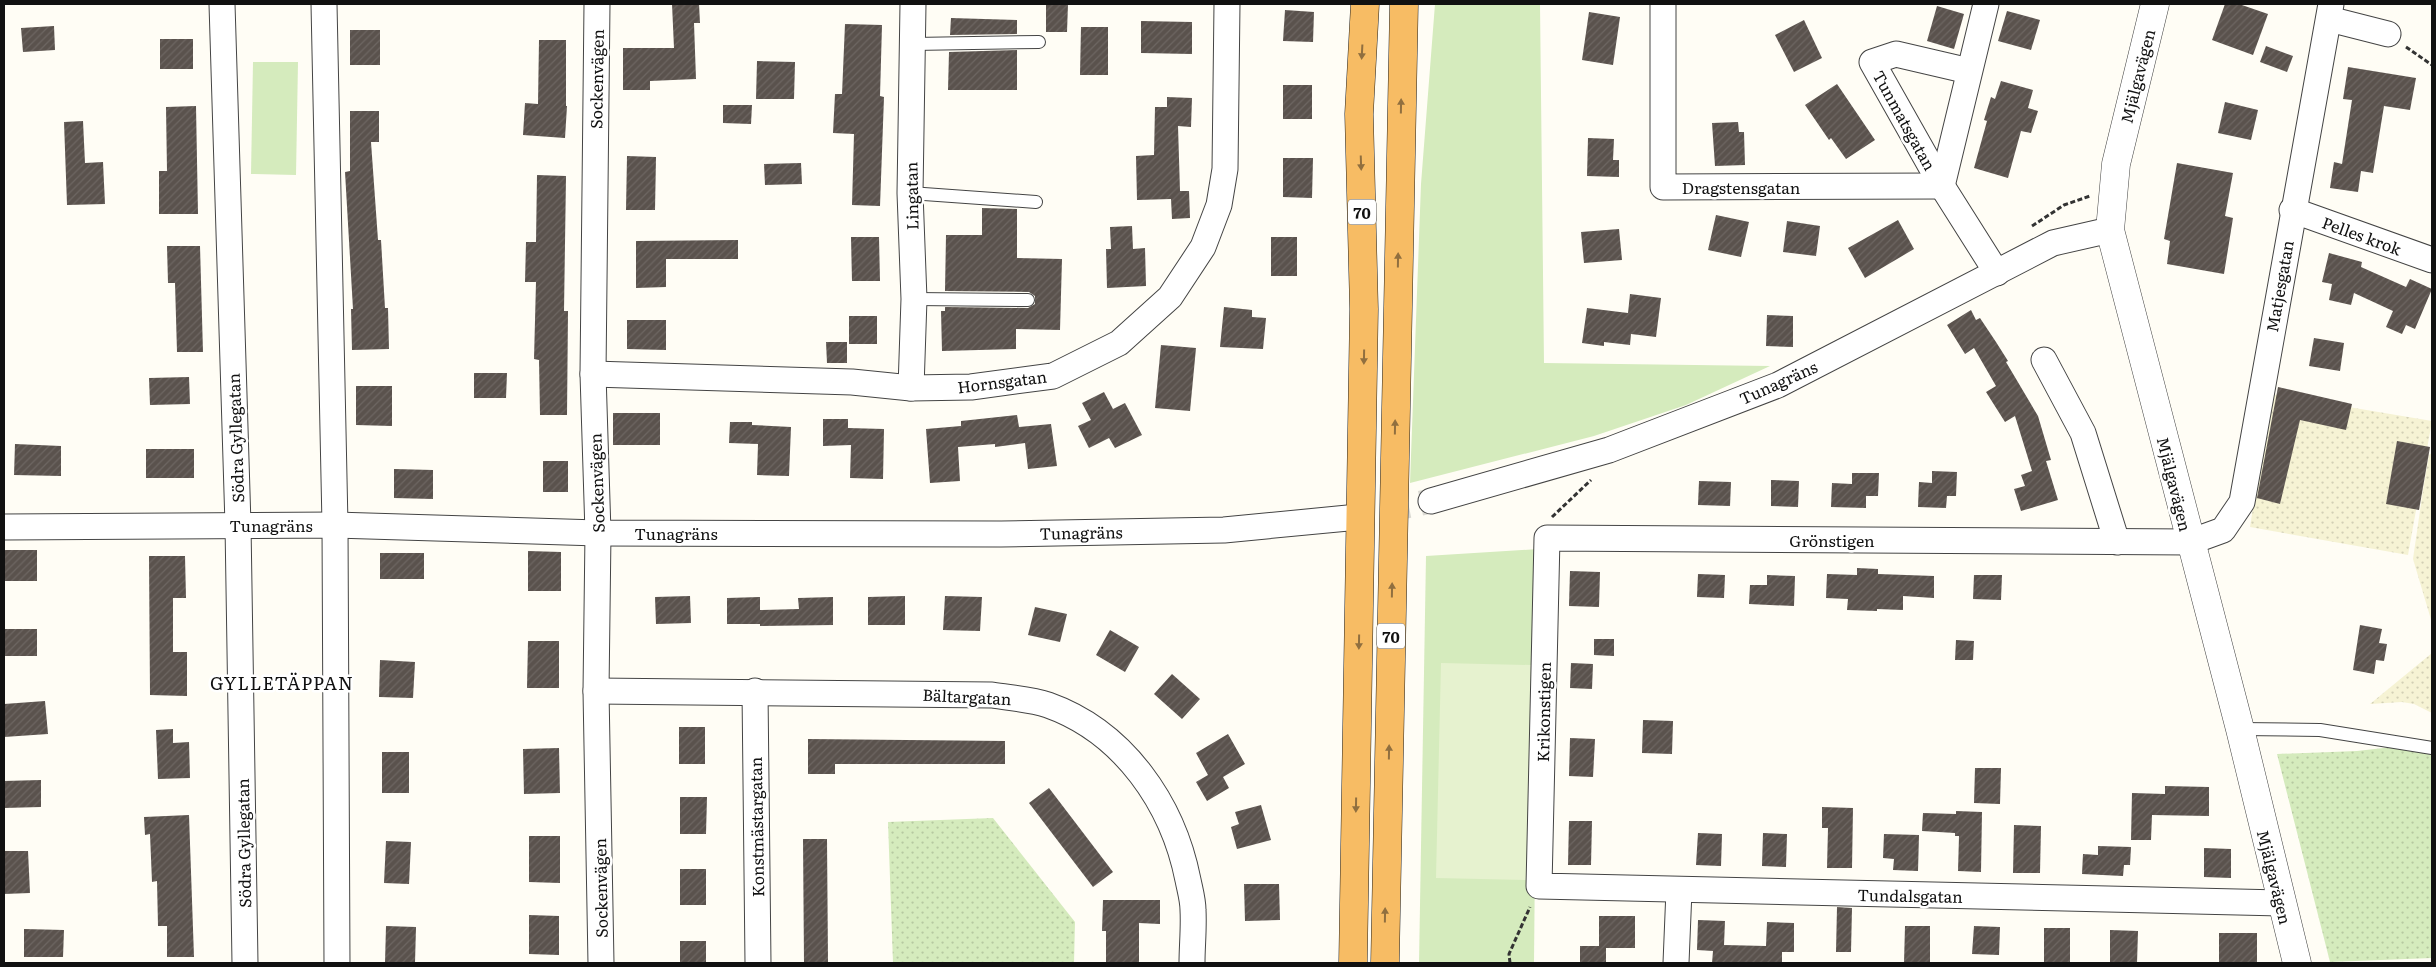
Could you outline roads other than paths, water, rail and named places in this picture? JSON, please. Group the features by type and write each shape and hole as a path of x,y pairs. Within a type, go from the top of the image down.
{"highway":[{"name":"70","path":"1353,963 1364,309 1359,114 1365,4"},
{"name":"70","path":"1384,963 1404,4"}],"street":[{"name":"Södra Gyllegatan","path":"222,4 238,525 244,963"},
{"path":"324,4 335,525 337,963"},
{"name":"Sockenvägen","path":"597,4 593,374 598,533 596,691 601,963"},
{"name":"Lingatan","path":"911,388 914,299 910,193 913,4"},
{"name":"Hornsgatan","path":"593,374 852,382 911,388 971,387 1053,376 1119,343 1170,297 1203,247 1219,205 1225,169 1227,4"},
{"name":"Dragstensgatan","path":"1663,4 1663,187 1942,186"},
{"name":"Tunmatsgatan","path":"1942,186 1986,4"},
{"name":"Mjälgavägen","path":"2155,4 2116,164 2110,230 2240,730 2297,963"},
{"path":"2330,11 2388,34"},
{"name":"Matjesgatan","path":"2190,542 2223,530 2242,502 2292,210 2330,11"},
{"name":"Tunmatsgatan","path":"1969,71 1896,54 1872,62 1942,186 1997,273"},
{"name":"Pelles krok","path":"2292,210 2432,260"},
{"name":"Tunagräns","path":"1431,501 1609,450 1778,385 2053,243 2110,230"},
{"path":"2044,360 2083,433 2117,542"},
{"name":"Tunagräns","path":"4,527 335,525 598,533 1001,534 1215,530 1348,518"},
{"name":"Grönstigen","path":"1547,538 2190,542"},
{"name":"Krikonstigen","path":"1539,886 1547,538"},
{"name":"Bältargatan","path":"596,691 755,691 992,695 1046,704 1077,719 1104,736 1136,766 1160,801 1182,852 1194,909 1192,963"},
{"name":"Konstmästargatan","path":"755,691 758,963"},
{"name":"Tundalsgatan","path":"1539,886 2281,903"},
{"path":"1676,963 1679,890"}],"lane":[{"path":"912,44 1039,42"},
{"path":"910,193 1036,202"},
{"path":"914,299 1028,300"},
{"path":"2240,730 2320,730 2432,748"}],"tunnel":[{"path":"1348,518 1431,501"}],"district":[{"name":"GYLLETÄPPAN","path":"282,682"}]}
